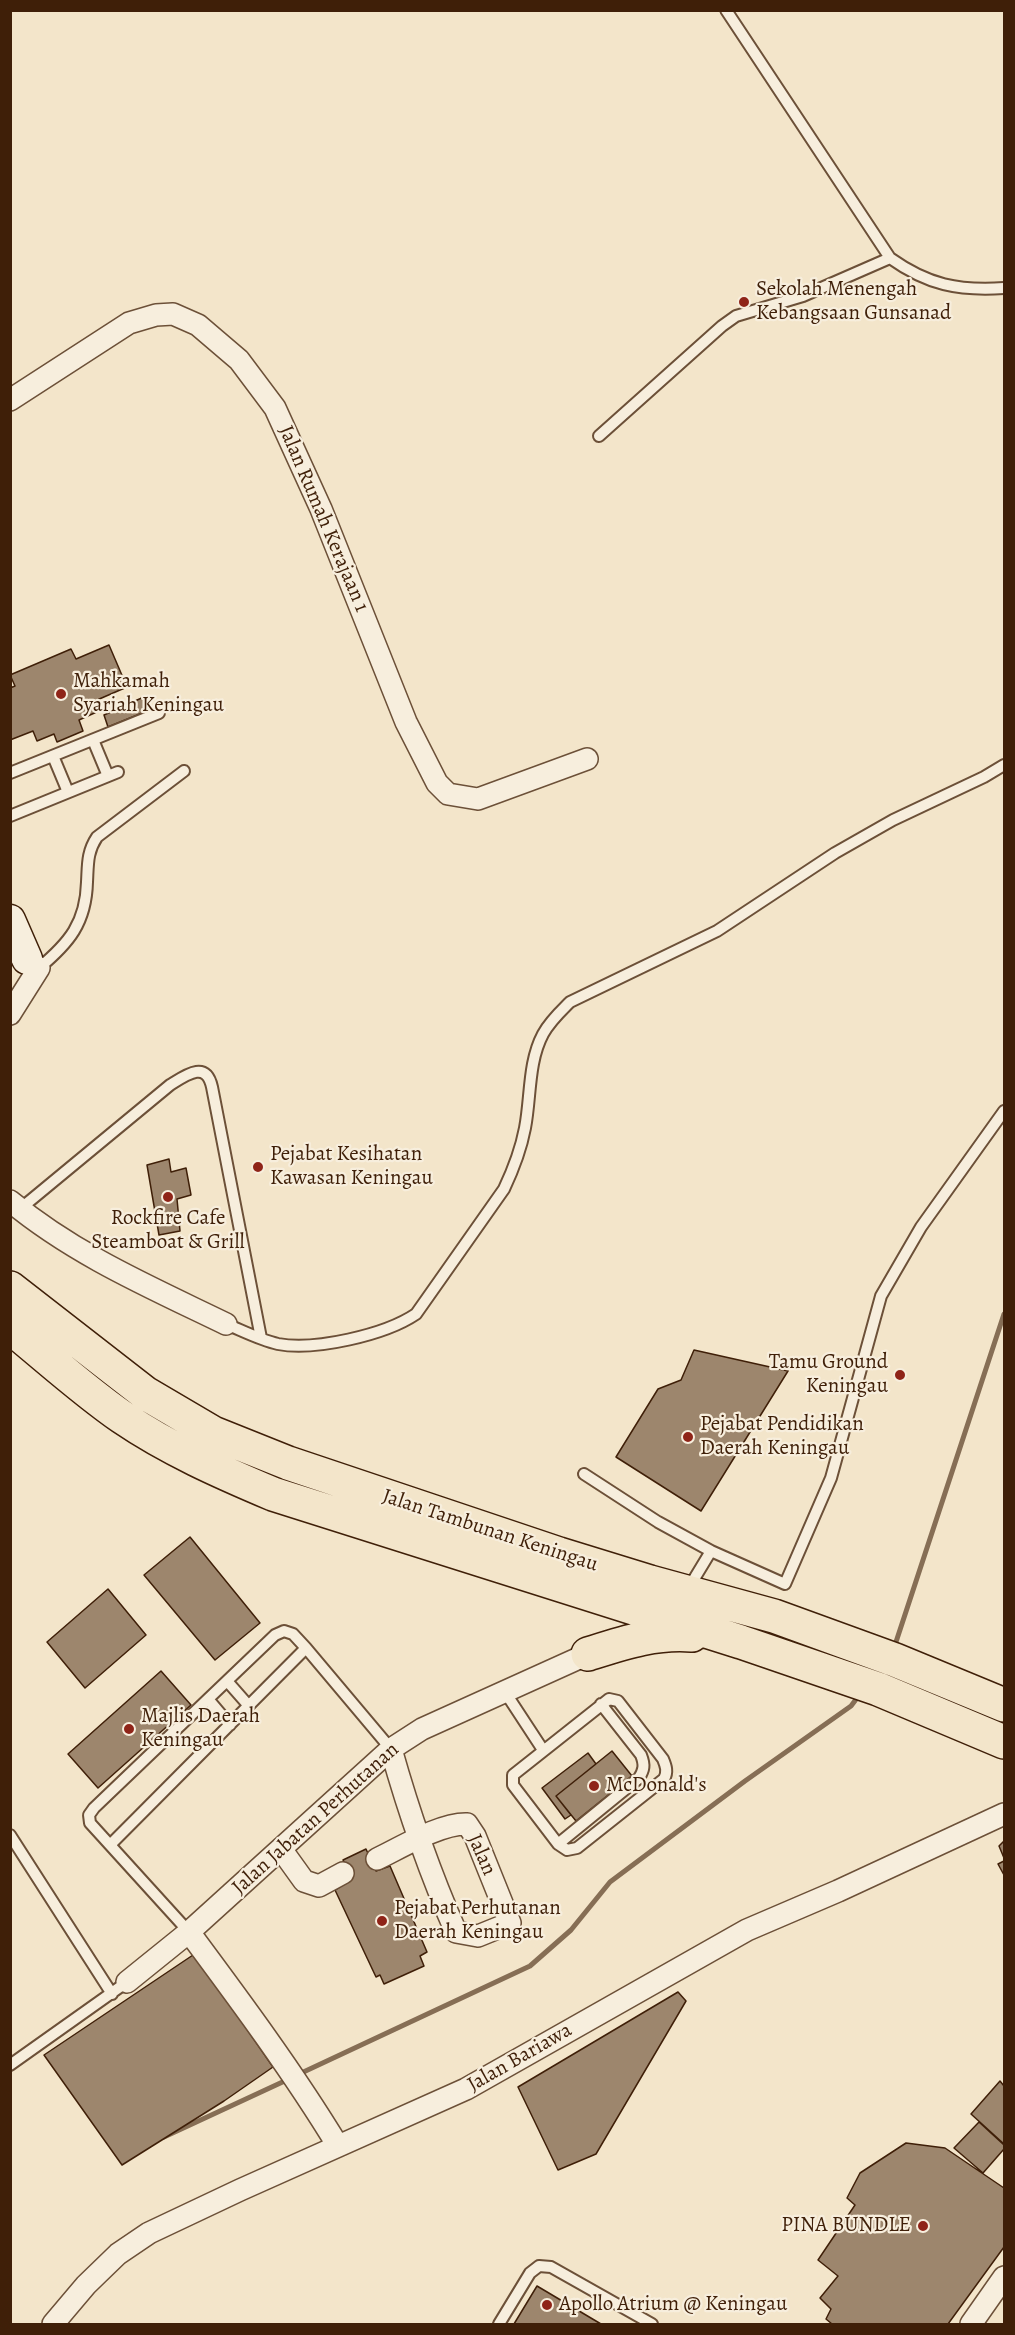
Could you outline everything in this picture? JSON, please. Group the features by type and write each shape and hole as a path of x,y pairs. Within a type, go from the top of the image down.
{"main road":[{"name":"Jalan Tambunan Keningau","path":"10,1288 144,1393 213,1433 288,1463 569,1557 774,1617 895,1660 1005,1705"},
{"name":"Jalan Tambunan Keningau","path":"10,1328 121,1416 176,1449 227,1475 273,1494 741,1642 864,1684 1005,1742"},
{"path":"557,1585 591,1605 606,1623 605,1637 588,1654"},
{"path":"588,1654 630,1640 660,1634 741,1642"}],"street":[{"name":"Jalan Rumah Kerajaan 1","path":"10,400 129,323 156,315 173,314 198,326 239,360 275,408 321,509 406,722 437,783 448,794 478,799 587,759"},
{"path":"10,920 23,969 10,1014"},
{"path":"15,1205 107,1267 226,1324"},
{"name":"Jalan Jabatan Perhutanan","path":"120,1988 189,1932 391,1749 422,1729 588,1654"},
{"name":"Jalan","path":"391,1749 418,1840 456,1932 478,1936 510,1923 475,1836 467,1824 456,1824 418,1840"},
{"name":"Jalan Bariawa","path":"53,2325 86,2285 118,2254 150,2233 240,2190 466,2089 747,1930 1005,1814"},
{"path":"378,1859 418,1840"},
{"path":"281,1849 304,1881 319,1886 343,1873"},
{"path":"189,1932 288,2066 338,2146"},
{"path":"971,2325 1003,2278"}],"lane":[{"path":"726,10 890,258 912,273 940,283 974,290 1005,288"},
{"path":"599,436 736,316 803,296 890,258"},
{"path":"10,773 159,713"},
{"path":"10,816 113,774 93,740"},
{"path":"53,756 69,792"},
{"path":"226,1324 261,1338 287,1345 323,1344 376,1333 402,1324 416,1314 504,1189 513,1171 525,1130 534,1061 543,1034 554,1017 570,1002 717,931 835,853 893,820 1005,765"},
{"path":"23,969 63,948 75,930 84,909 89,848 97,837 184,771"},
{"path":"15,1205 170,1085 185,1076 205,1072 210,1077 213,1087 261,1338"},
{"path":"584,1474 658,1522 711,1551 785,1584 831,1478 881,1296 921,1227 1005,1111"},
{"path":"686,1593 711,1551"},
{"path":"189,1932 90,1823 89,1815 275,1635 284,1631 293,1634 391,1749"},
{"path":"110,1845 306,1648"},
{"path":"227,1681 249,1706"},
{"path":"504,1692 543,1750"},
{"path":"208,1699 230,1725"},
{"path":"609,1699 618,1701 663,1759 666,1765 666,1776 577,1848 567,1850 558,1844 512,1782 514,1772 543,1750 609,1699"},
{"path":"558,1844 639,1778 644,1771 641,1755 601,1704"},
{"path":"10,1835 120,1988 10,2065"},
{"path":"499,2325 530,2273 539,2266 552,2267 652,2325"}],"building":[{"name":"Mahkamah Syariah Keningau","path":"109,645 127,687 97,700 101,710 79,720 83,731 57,742 54,734 37,741 33,731 10,740 10,688 15,686 10,675 71,649 76,659"},
{"path":"146,696 152,709 108,727 104,715"},
{"name":"Rockfire Cafe Steamboat & Grill","path":"169,1159 171,1172 186,1168 191,1195 177,1199 180,1231 159,1235 147,1165"},
{"name":"Pejabat Pendidikan Daerah Keningau","path":"694,1350 788,1371 701,1511 616,1457 658,1389 681,1380"},
{"path":"190,1537 260,1623 215,1660 144,1575"},
{"path":"108,1589 146,1635 85,1688 47,1642"},
{"name":"Majlis Daerah Keningau","path":"161,1671 191,1705 98,1788 68,1754"},
{"name":"McDonald's","path":"612,1751 632,1776 576,1821 556,1796"},
{"path":"588,1753 596,1764 556,1796 571,1815 565,1819 542,1788"},
{"path":"1004,1841 1004,1858 999,1846"},
{"name":"Pejabat Perhutanan Daerah Keningau","path":"366,1849 376,1871 390,1866 427,1952 420,1956 424,1966 384,1984 380,1975 376,1977 335,1890 352,1879 343,1860"},
{"path":"1004,1861 1004,1875 998,1864"},
{"path":"193,1955 273,2067 224,2101 122,2165 44,2055"},
{"path":"678,1992 686,2001 596,2154 558,2170 518,2087"},
{"path":"1000,2081 1004,2086 1004,2144 971,2114"},
{"path":"979,2122 1004,2145 1004,2149 983,2173 954,2148"},
{"name":"PINA BUNDLE","path":"906,2143 945,2148 1004,2188 1004,2247 948,2324 832,2324 826,2319 831,2309 820,2298 838,2276 818,2260 855,2205 847,2198 860,2173"},
{"name":"Apollo Atrium @ Keningau","path":"537,2286 601,2324 514,2324"}],"waterway":[{"path":"894,1648 1004,1314"},
{"path":"297,2075 530,1966 571,1930 610,1882 745,1781 851,1706 860,1694"},
{"path":"164,2137 289,2079"}],"place":[{"name":"Sekolah Menengah Kebangsaan Gunsanad","path":"744,302"},
{"name":"Mahkamah Syariah Keningau","path":"61,694"},
{"name":"Pejabat Kesihatan Kawasan Keningau","path":"258,1167"},
{"name":"Rockfire Cafe Steamboat & Grill","path":"168,1197"},
{"name":"Tamu Ground Keningau","path":"900,1375"},
{"name":"Pejabat Pendidikan Daerah Keningau","path":"688,1437"},
{"name":"Majlis Daerah Keningau","path":"129,1729"},
{"name":"McDonald's","path":"594,1786"},
{"name":"Pejabat Perhutanan Daerah Keningau","path":"382,1921"},
{"name":"PINA BUNDLE","path":"923,2226"},
{"name":"Apollo Atrium @ Keningau","path":"547,2305"}]}
